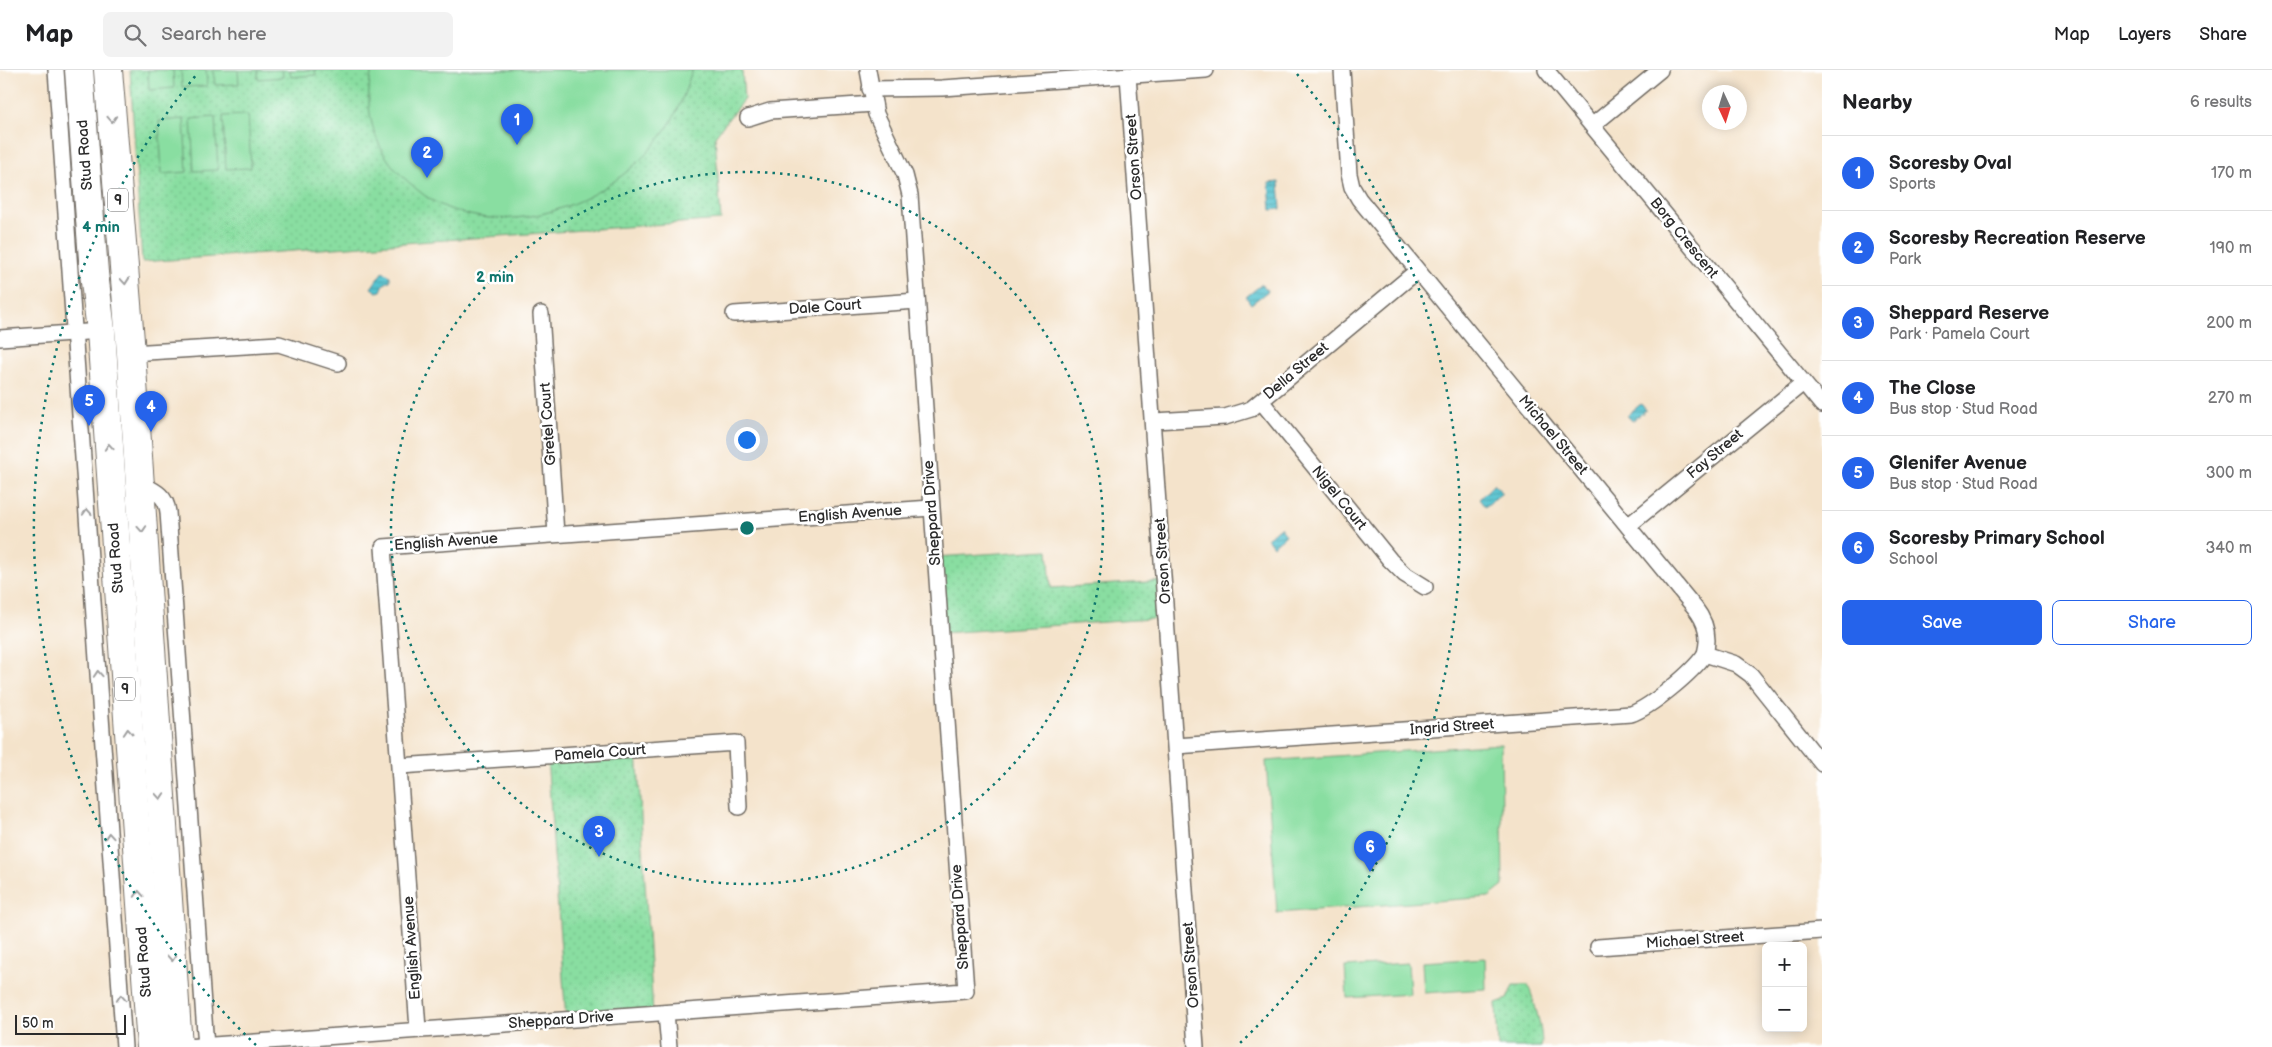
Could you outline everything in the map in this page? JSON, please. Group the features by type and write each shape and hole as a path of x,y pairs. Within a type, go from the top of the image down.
{"highway":[{"name":"Stud Road","path":"79,70 94,273 101,331 151,1047"},
{"name":"Stud Road","path":"108,70 130,341 138,482 178,1047"},
{"path":"101,331 130,341"}],"street":[{"name":"Stud Road","path":"56,70 124,1047"},
{"name":"Sheppard Drive","path":"185,1047 966,991 908,186 901,165 883,132 872,97 868,70"},
{"path":"748,118 770,111 942,88 1206,70"},
{"name":"Michael Street","path":"1342,70 1349,174 1352,187 1359,199 1416,271 1702,618 1707,632 1705,654"},
{"name":"Borg Crescent","path":"1546,70 1822,405"},
{"path":"1592,126 1660,70"},
{"name":"Orson Street","path":"1128,76 1154,421 1196,1047"},
{"name":"Della Street","path":"1154,421 1231,416 1247,411 1416,271"},
{"name":"Dale Court","path":"734,314 917,301"},
{"name":"Gretel Court","path":"540,314 556,534"},
{"path":"0,338 101,331"},
{"path":"130,341 279,344 338,363"},
{"name":"Fay Street","path":"1628,526 1803,382"},
{"name":"Nigel Court","path":"1261,401 1390,560 1404,574 1425,587"},
{"path":"138,482 162,495 168,504 206,1046"},
{"name":"English Avenue","path":"418,1029 383,547 931,508"},
{"path":"1705,654 1731,661 1746,670 1822,764"},
{"name":"Ingrid Street","path":"1176,746 1631,714 1647,706 1695,667 1705,654"},
{"name":"Pamela Court","path":"400,766 736,743 739,807"},
{"name":"Michael Street","path":"1598,947 1822,930"},
{"path":"666,1013 669,1047"}],"green space":[{"path":"130,70 742,70 744,99 715,136 721,220 142,262"},
{"path":"148,70 173,70 174,88 149,90"},
{"path":"181,70 206,70 207,86 182,87"},
{"path":"213,70 238,70 239,84 215,85"},
{"path":"258,70 282,70 283,77 258,79"},
{"path":"290,70 315,70 316,75 291,77"},
{"path":"372,70 692,70 680,104 667,128 641,159 616,180 588,197 558,209 526,217 494,218 463,213 433,201 412,185 391,164 377,140 370,112 369,98"},
{"path":"248,115 251,168 226,169 223,116"},
{"path":"215,117 218,170 194,171 191,119"},
{"path":"184,119 187,172 162,174 159,121"},
{"path":"1048,550 1051,588 1164,581 1166,618 941,633 935,557"},
{"path":"1501,744 1503,886 1489,897 1277,913 1266,761"},
{"path":"637,750 653,1014 566,1020 547,757"},
{"path":"1485,958 1486,989 1424,993 1422,962"},
{"path":"1408,963 1410,994 1347,998 1345,967"},
{"path":"1513,985 1528,985 1540,1026 1541,1047 1498,1047 1496,1003 1507,999"}],"water":[{"path":"1279,182 1281,209 1271,210 1269,183"},
{"path":"383,271 390,276 390,281 384,284 381,291 377,292 371,288"},
{"path":"1262,284 1268,291 1251,304 1246,297"},
{"path":"1641,404 1646,410 1632,421 1627,415"},
{"path":"1494,484 1502,493 1485,507 1479,499"},
{"path":"1280,527 1286,535 1273,546 1267,538"}],"place":[{"name":"Scoresby Oval","path":"517,145"},
{"name":"Scoresby Recreation Reserve","path":"427,178"},
{"name":"Glenifer Avenue","path":"89,426"},
{"name":"The Close","path":"151,432"},
{"name":"Sheppard Reserve","path":"599,857"},
{"name":"Scoresby Primary School","path":"1370,872"}]}
